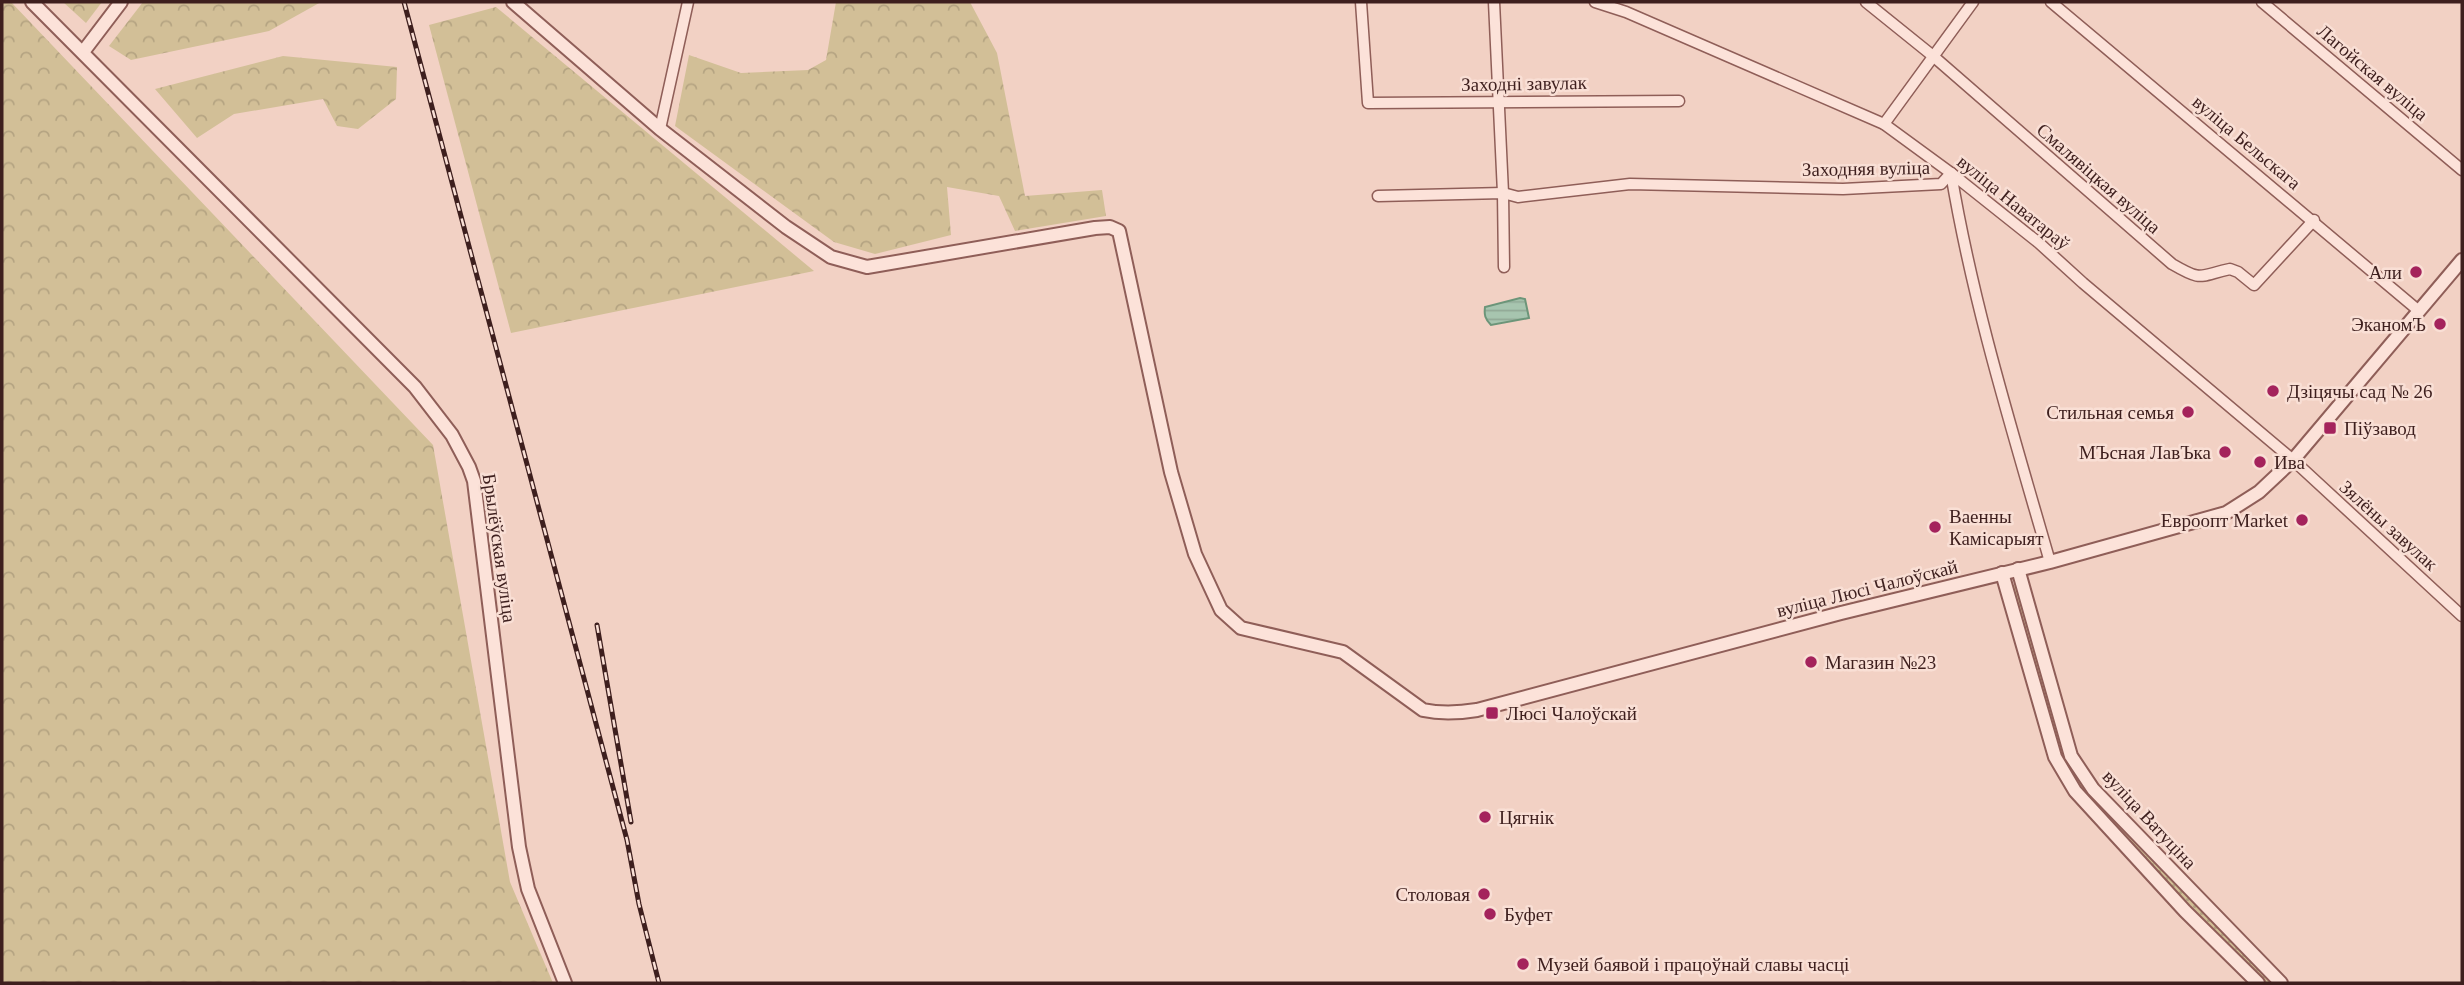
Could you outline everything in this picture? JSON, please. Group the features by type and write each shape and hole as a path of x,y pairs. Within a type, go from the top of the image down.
{"street":[{"name":"Брылёўская вуліца","path":"32,2 415,387 452,435 470,467 482,531 517,836 528,889 565,983"},
{"path":"83,52 121,2"},
{"path":"513,2 660,129 688,2"},
{"name":"Заходні завулак","path":"1361,2 1368,103 1679,101"},
{"path":"1494,2 1504,267"},
{"name":"вуліца Наватараў","path":"1595,2 1626,12 1884,124 2039,243 2292,460"},
{"name":"Смалявіцкая вуліца","path":"1866,2 1933,56 2172,264 2189,274 2204,278 2230,268 2254,285 2314,220"},
{"path":"1884,124 1973,2"},
{"name":"вуліца Бельскага","path":"2052,2 2419,311"},
{"name":"Лагойская вуліца","path":"2262,2 2462,170"},
{"name":"вуліца Люсі Чалоўскай","path":"660,129 786,227 831,257 867,267 1095,228 1110,227 1119,230 1171,472 1195,554 1221,610 1241,628 1343,652 1423,710 1455,714 1841,613 2050,562 2226,513 2259,492 2292,460 2462,260"},
{"name":"Заходняя вуліца","path":"1378,196 1503,193 1518,197 1630,184 1843,188 1906,186 1941,184 1951,173"},
{"name":"Заходняя вуліца","path":"1951,173 1966,257 2050,562"},
{"name":"Зялёны завулак","path":"2292,460 2462,616"},
{"name":"вуліца Ватуціна","path":"2018,569 2071,756 2093,789 2281,983"},
{"name":"вуліца Ватуціна","path":"2002,573 2055,757 2075,791 2185,911 2258,983"}],"green space":[{"path":"2,2 11,2 433,445 510,882 553,983 2,983"},
{"path":"63,2 102,2 86,23"},
{"path":"143,2 321,2 269,31 131,60 109,46"},
{"path":"836,2 970,2 997,53 1025,196 1102,190 1106,216 1015,231 999,196 947,187 951,235 875,254 834,242 675,126 689,55 741,73 808,70 826,60"},
{"path":"496,7 814,271 511,333 429,25"},
{"path":"283,56 397,67 396,99 358,129 337,126 323,99 234,114 197,138 155,89"},
{"path":"2017,585 2068,761 2104,810 2274,983 2267,983 2101,814 2063,761 2012,586"}],"shaded area":[{"path":"1525,299 1529,318 1491,325 1487,321 1485,307"}],"railway":[{"path":"404,2 627,840 639,904 659,983"},
{"path":"597,625 631,822"}],"place":[{"name":"Али","path":"2416,272"},
{"name":"ЭканомЪ","path":"2440,324"},
{"name":"Дзіцячы сад № 26","path":"2273,391"},
{"name":"Стильная семья","path":"2188,412"},
{"name":"Піўзавод","path":"2330,428"},
{"name":"МЪсная ЛавЪка","path":"2225,452"},
{"name":"Ива","path":"2260,462"},
{"name":"Евроопт Market","path":"2302,520"},
{"name":"Ваенны Камісарыят","path":"1935,527"},
{"name":"Магазин №23","path":"1811,662"},
{"name":"Люсі Чалоўскай","path":"1492,713"},
{"name":"Цягнік","path":"1485,817"},
{"name":"Столовая","path":"1484,894"},
{"name":"Буфет","path":"1490,914"},
{"name":"Музей баявой і працоўнай славы часці","path":"1523,964"}]}
